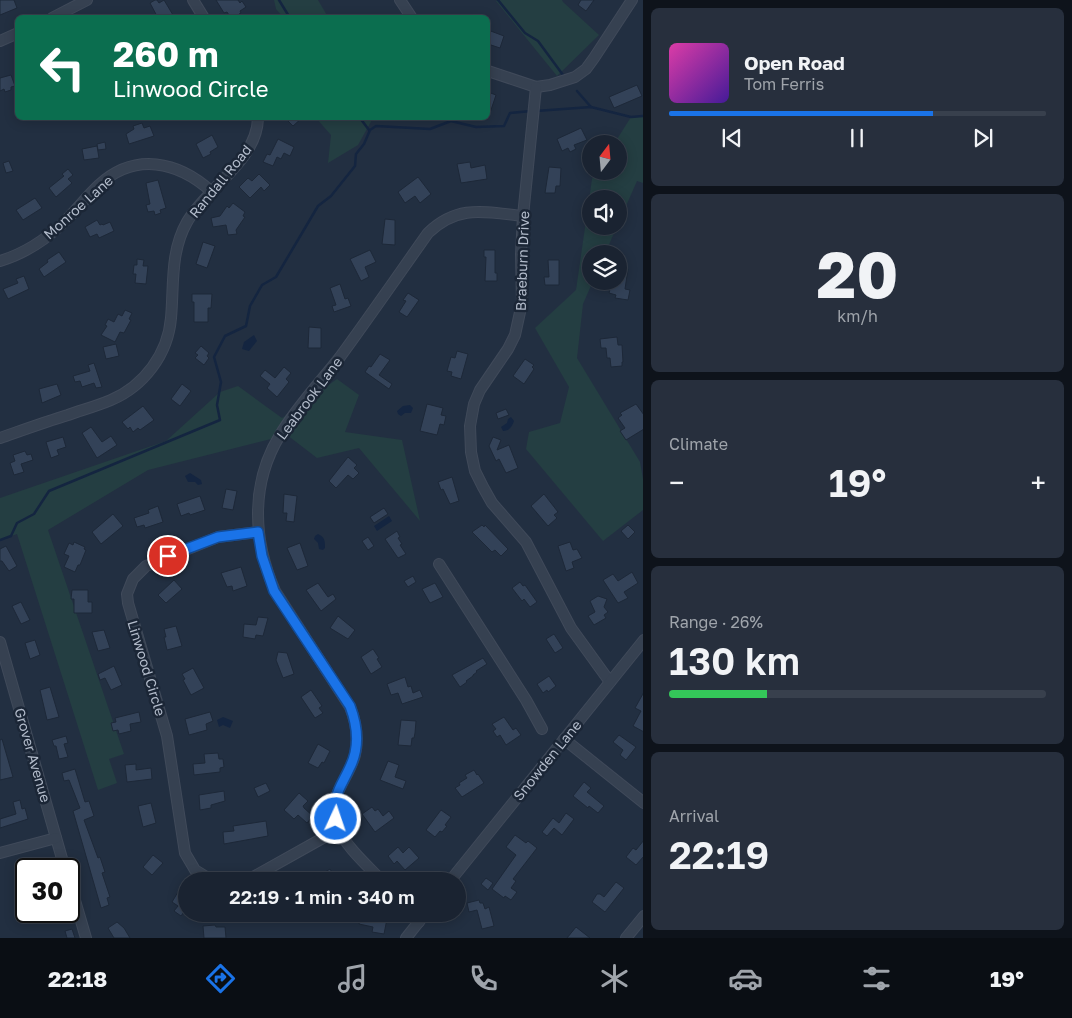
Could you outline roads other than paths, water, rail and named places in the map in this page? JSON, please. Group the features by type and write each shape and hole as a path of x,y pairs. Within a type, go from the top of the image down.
{"street":[{"path":"58,15 88,0"},
{"path":"193,0 202,15"},
{"path":"400,0 410,15"},
{"path":"490,72 536,87 550,86 575,77 586,69 632,0"},
{"path":"0,41 15,35"},
{"name":"Braeburn Drive","path":"536,87 523,216 521,254 522,304 520,320 508,349 480,390 474,404 470,426 471,452 475,470 492,503 526,542 571,628 610,682"},
{"name":"Randall Road","path":"0,438 111,400 129,390 145,376 153,366 167,340 172,311 173,264 180,236 196,210 246,153 256,132 258,120"},
{"name":"Monroe Lane","path":"0,261 44,239 76,211 98,186 114,174 131,167 143,165 168,166 181,170 194,177 212,192"},
{"name":"Leabrook Lane","path":"374,872 345,840 336,819 336,797 355,756 357,743 354,718 350,706 274,591 262,556 258,532 258,497 261,480 266,463 280,433 341,355 428,233 446,218 468,211 523,216"},
{"name":"Linwood Circle","path":"197,872 185,853 167,736 127,594 133,579 146,566 218,537 258,532"},
{"path":"439,564 526,700 542,729"},
{"name":"Snowden Lane","path":"457,872 643,640"},
{"name":"Grover Avenue","path":"0,642 62,858"},
{"path":"564,738 643,803"},
{"path":"262,872 339,829"},
{"path":"0,853 56,838"},
{"path":"626,938 643,916"},
{"path":"80,918 86,938"},
{"path":"406,938 415,922"}],"water":[{"path":"254,335 257,341 249,351 242,349 244,342"},
{"path":"410,405 413,408 411,413 405,413 401,416 398,414 397,411 403,406"},
{"path":"511,417 514,421 512,425 509,429 503,431 501,427"},
{"path":"190,473 201,480 202,484 198,485 195,482 188,482 185,476"},
{"path":"389,516 392,521 377,531 374,526"},
{"path":"318,534 324,540 325,548 323,550 319,549 318,543 314,539"},
{"path":"223,717 233,721 230,728 223,725 219,727 217,720"}],"waterway":[{"path":"279,0 288,15"},
{"path":"498,0 525,33 538,41 563,75"},
{"path":"577,91 591,107"},
{"path":"536,111 591,107 631,117 643,116"},
{"path":"0,540 11,536 17,523 34,514 49,491 220,420 217,405 221,382 214,357 225,336 246,326 250,306 262,285 276,277 318,206 331,196 355,166 356,154 364,144 370,130 376,126 430,129 451,121 476,127 504,126 510,113 531,111"},
{"path":"362,120 369,130"}]}
